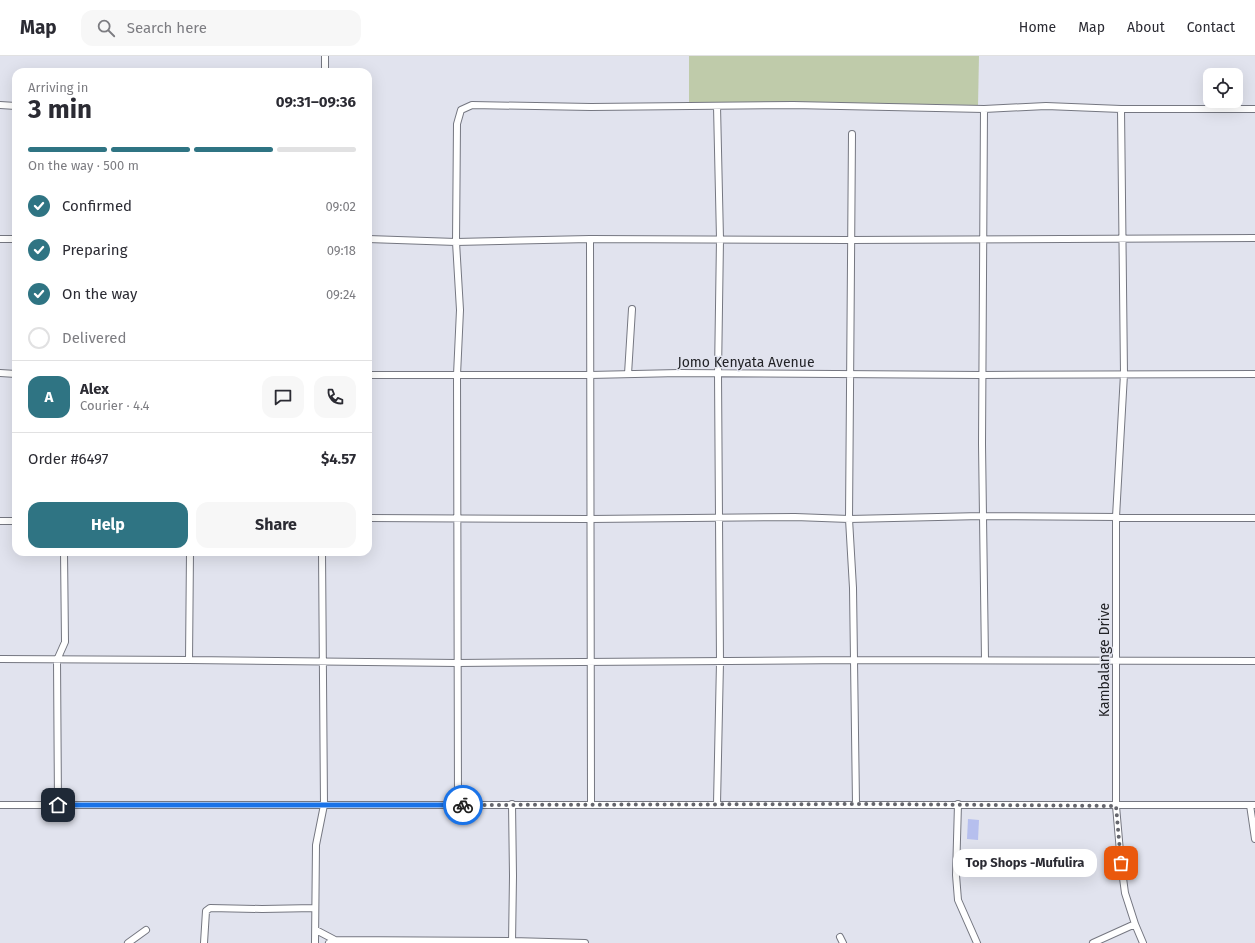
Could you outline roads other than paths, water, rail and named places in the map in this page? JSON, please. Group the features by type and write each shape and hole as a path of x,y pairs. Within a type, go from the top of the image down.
{"street":[{"path":"325,56 325,68"},
{"path":"0,105 12,106"},
{"path":"458,805 457,375 460,310 456,242 457,124 461,110 472,105 592,107 793,105 984,109 1046,106 1121,109 1255,110"},
{"path":"717,106 720,239 718,374 720,662 717,804"},
{"path":"984,109 982,516 985,660"},
{"name":"Kambalange Drive","path":"1121,109 1124,374 1116,518 1116,806 1125,893 1143,943"},
{"path":"852,134 849,519 853,588 856,804"},
{"path":"590,238 591,806"},
{"path":"372,239 456,242 590,238 850,240 1122,240 1255,238"},
{"path":"0,239 12,239"},
{"path":"628,374 632,309"},
{"path":"0,374 12,374"},
{"name":"Jomo Kenyata Avenue","path":"372,375 1255,374"},
{"path":"372,518 849,519 982,516 1255,518"},
{"path":"0,521 12,521"},
{"path":"58,805 57,660 65,642 64,556"},
{"path":"189,660 190,556"},
{"path":"315,943 316,845 324,805 322,556"},
{"path":"0,659 457,663 853,660 1255,661"},
{"path":"512,804 512,942"},
{"path":"958,804 956,875 958,900 977,943"},
{"path":"0,805 1252,805 1255,839"},
{"path":"204,943 204,916 206,910 210,908 315,908"},
{"path":"1093,943 1135,924"},
{"path":"128,943 146,930"},
{"path":"316,930 332,942 585,943"},
{"path":"840,936 843,943"}],"place":[{"name":"Top Shops -Mufulira","path":"1121,863"}]}
